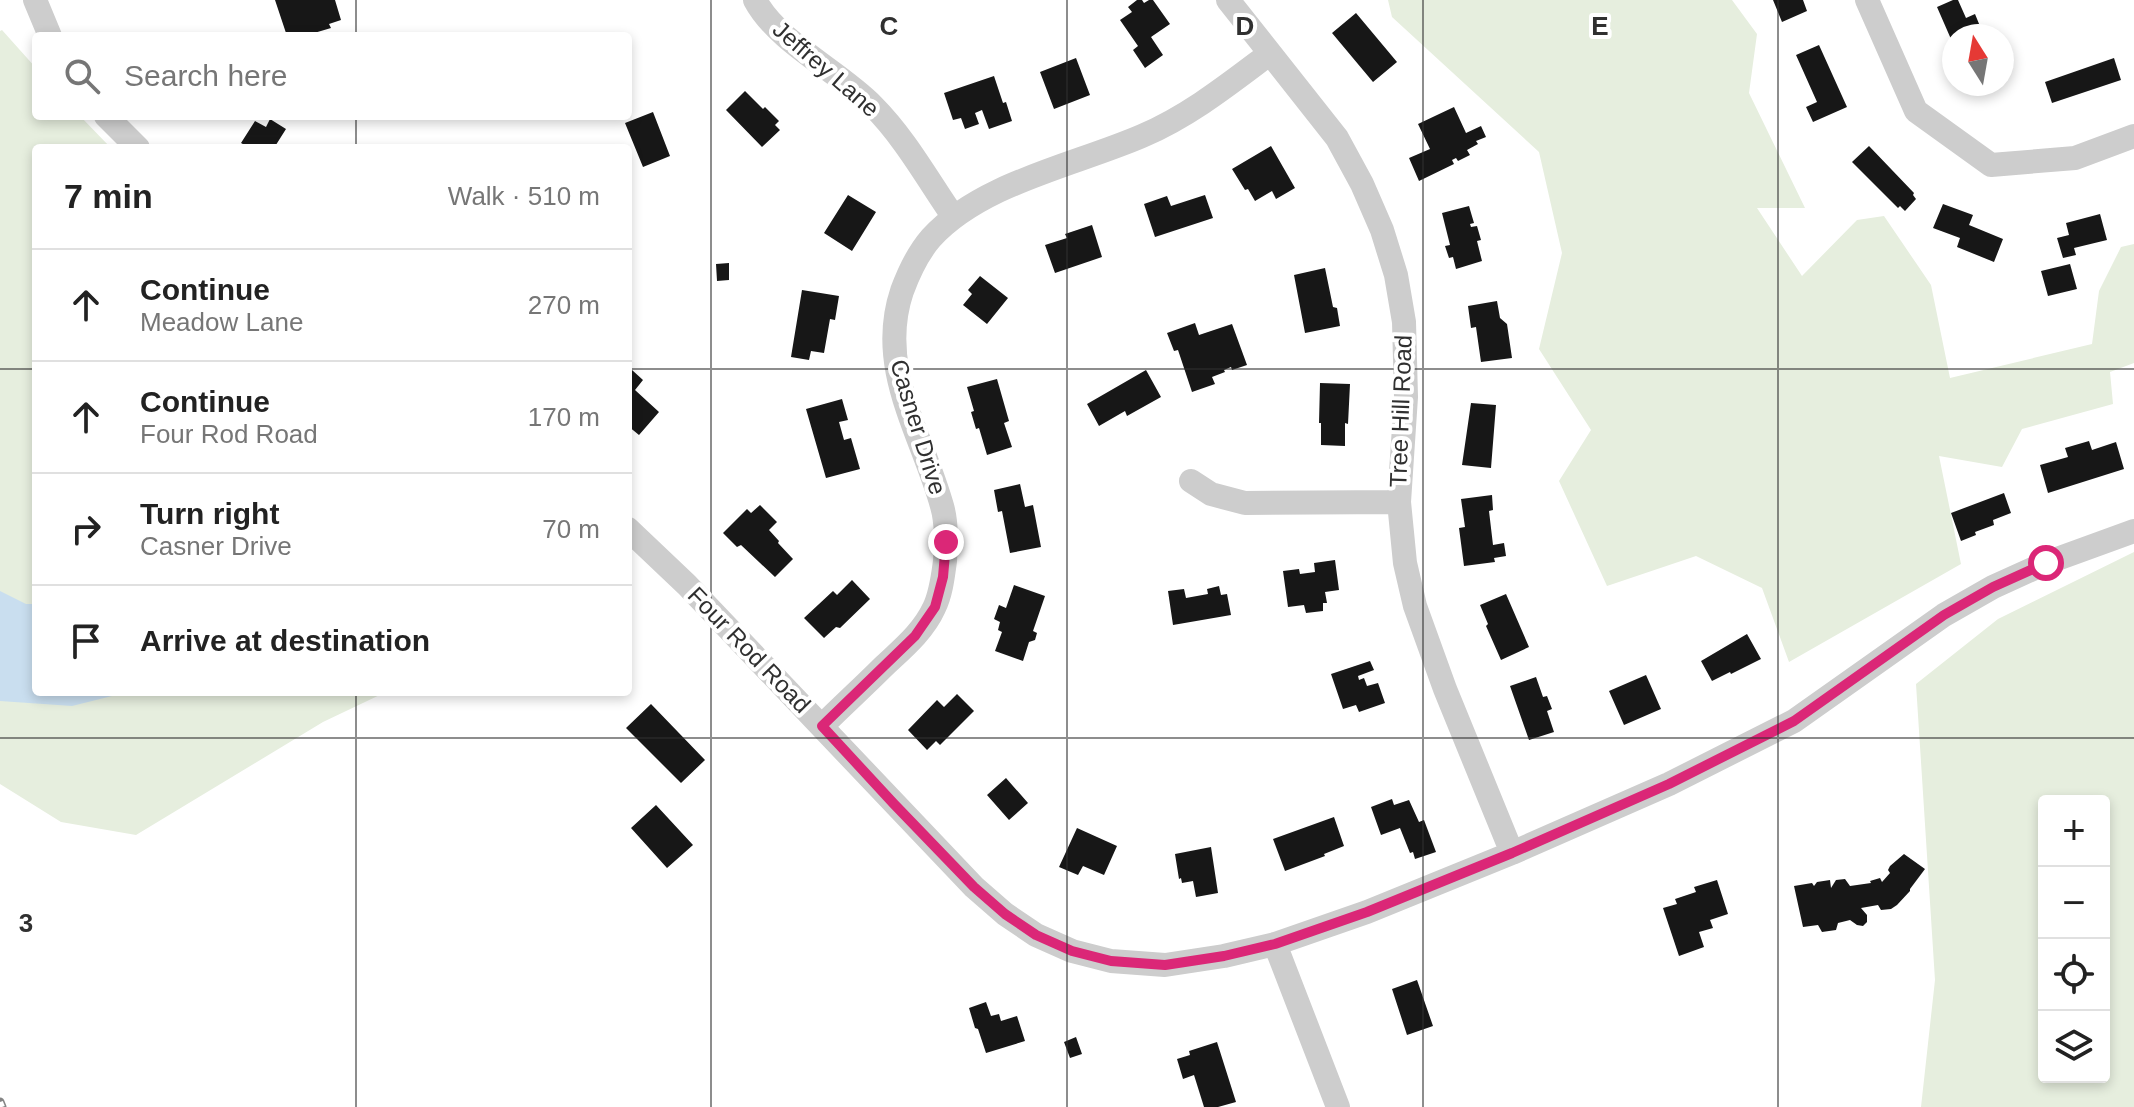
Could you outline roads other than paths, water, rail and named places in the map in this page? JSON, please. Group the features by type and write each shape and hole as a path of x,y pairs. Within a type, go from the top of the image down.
{"street":[{"path":"35,0 48,32"},
{"name":"Jeffrey Lane","path":"755,0 775,27 874,106 901,139 953,216"},
{"name":"Tree Hill Road","path":"1228,0 1337,138 1382,230 1396,275 1404,322 1406,397 1399,502 1405,563 1415,606 1445,689 1512,853"},
{"path":"1867,0 1916,111 1991,165 2075,158 2134,136"},
{"name":"Casner Drive","path":"822,726 915,636 935,607 943,577 946,542 943,509 898,382 893,343 897,306 909,271 929,240 953,216 978,201 1144,136 1218,93 1269,54"},
{"path":"110,120 134,144"},
{"path":"1191,481 1211,494 1245,503 1399,502"},
{"name":"Four Rod Road","path":"632,533 687,585 974,887 1005,914 1036,935 1072,951 1111,961 1165,965 1275,944 1367,912 1669,784 1794,721 1944,615 1993,587 2046,563 2134,531"},
{"path":"1275,944 1338,1107"}],"water":[{"path":"0,591 32,604 32,696 112,696 72,706 0,701"}],"railway":[{"path":"0,1102 2,1107"}]}
